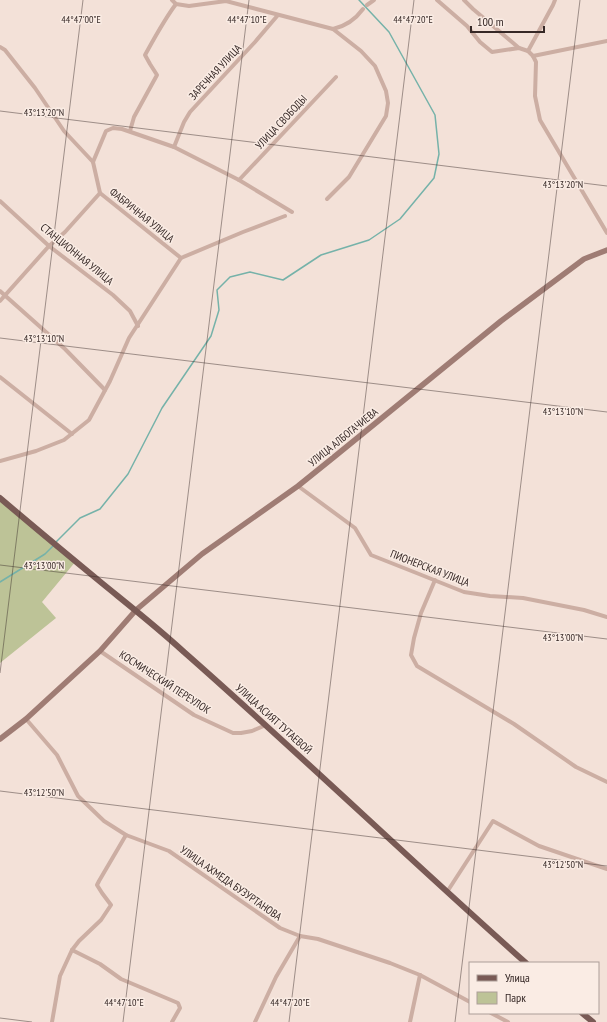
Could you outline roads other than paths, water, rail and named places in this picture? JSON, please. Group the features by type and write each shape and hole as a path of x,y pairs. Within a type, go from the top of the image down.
{"main road":[{"name":"УЛИЦА АСИЯТ ТУТАЕВОЙ","path":"0,498 189,655 525,962"},
{"path":"583,1014 593,1022"}],"street":[{"path":"172,0 176,4 189,6 226,1 333,29 362,51 375,66 386,91 388,103 386,116 349,177 327,199"},
{"path":"367,5 374,0"},
{"path":"437,0 467,26 480,42 492,52 519,48"},
{"path":"464,0 519,48 528,51 533,56 536,62 535,96 540,120 607,233"},
{"path":"528,51 555,0"},
{"path":"130,131 133,118 157,75 145,55 163,22 176,4"},
{"path":"333,29 348,24 363,9"},
{"name":"ЗАРЕЧНАЯ УЛИЦА","path":"174,147 184,122 190,112 278,15"},
{"path":"533,56 607,41"},
{"path":"0,47 5,50 35,88 64,131 93,162 107,130 116,128 130,131 174,147 239,180 292,212"},
{"name":"УЛИЦА СВОБОДЫ","path":"239,180 336,77"},
{"name":"ФАБРИЧНАЯ УЛИЦА","path":"93,162 100,193 181,258"},
{"path":"0,301 49,246 65,232 100,193"},
{"name":"СТАНЦИОННАЯ УЛИЦА","path":"0,201 49,246 113,295 130,311 138,326"},
{"path":"0,461 36,451 64,440 89,420 105,390 129,338 181,258 242,232 285,216"},
{"name":"УЛИЦА АЛБОГАЧИЕВА","path":"0,739 26,719 100,650 136,610 202,554 298,486 501,321 584,259 607,250"},
{"path":"0,291 65,349 105,390"},
{"path":"0,376 72,434"},
{"name":"ПИОНЕРСКАЯ УЛИЦА","path":"298,486 355,528 371,555 464,592 490,596 523,598 584,610 607,617"},
{"path":"435,580 421,613 414,638 412,655 417,666 514,724 576,767 607,782"},
{"name":"КОСМИЧЕСКИЙ ПЕРЕУЛОК","path":"100,650 194,715 233,733 252,731 267,725"},
{"name":"УЛИЦА АХМЕДА БУЗУРТАНОВА","path":"26,719 57,755 78,796 104,821 126,835 169,852 280,928 300,936 318,939 390,963 420,975 469,1001"},
{"path":"447,892 493,822 539,846 607,869"},
{"path":"52,1022 60,976 72,950 79,940 101,920 111,905 98,885 101,877 126,835"},
{"path":"255,1022 276,977 300,936"},
{"path":"72,950 100,964 121,979 178,1003 180,1008 172,1022"},
{"path":"410,1022 420,975"},
{"path":"493,1014 508,1022"}],"waterway":[{"path":"55,543 80,518 100,509 128,474 162,408 211,336 219,310 217,290 230,277 250,272 283,280 321,255 369,240 400,219 434,178 439,154 435,115 389,32 359,0"},
{"path":"0,582 45,554 53,546"}]}
